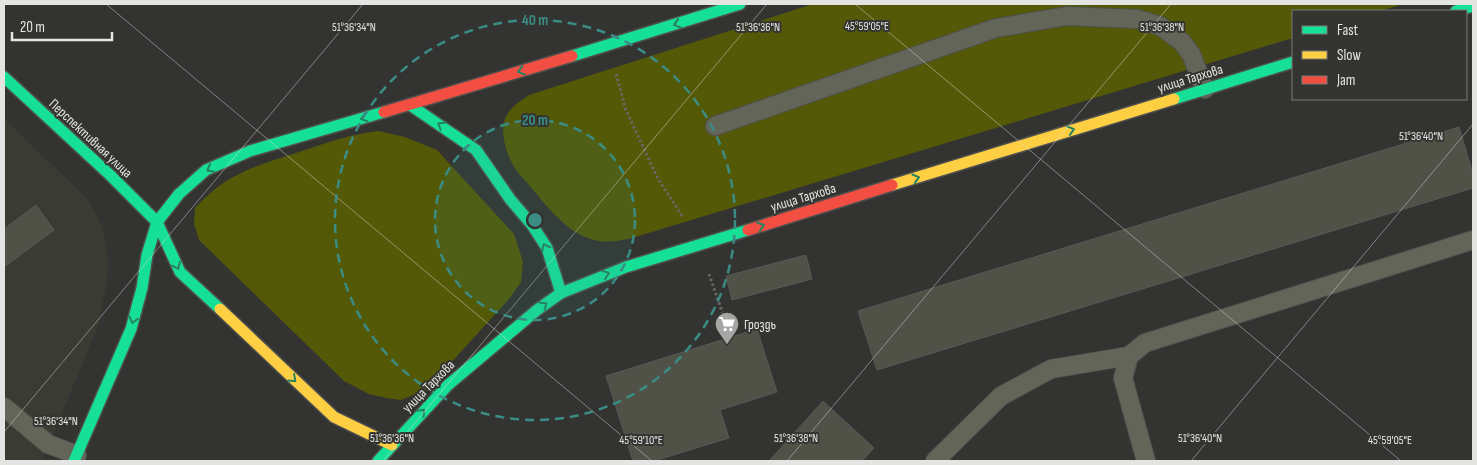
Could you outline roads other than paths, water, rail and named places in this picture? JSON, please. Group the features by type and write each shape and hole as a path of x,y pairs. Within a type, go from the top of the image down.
{"main road":[{"path":"75,458 131,329 142,288 147,255 157,222 179,194 206,170 250,151 410,104 702,10 740,4"},
{"path":"1459,10 1473,6"},
{"name":"улица Тархова","path":"378,461 448,385 536,310 561,293 626,267 1292,62"},
{"name":"Перспективная улица","path":"4,77 110,175 157,222"},
{"path":"410,104 476,150 547,248 561,293"},
{"path":"157,222 180,272 334,417 392,445"}],"lane":[{"path":"715,126 996,28 1067,16 1138,19 1160,26 1182,42 1191,54 1205,89"},
{"path":"935,461 1001,396 1051,369 1129,356 1145,343 1473,240"},
{"path":"1129,356 1123,378 1146,461"},
{"path":"4,407 48,444 75,458"}],"place":[{"name":"Гроздь","path":"727,345"}]}
